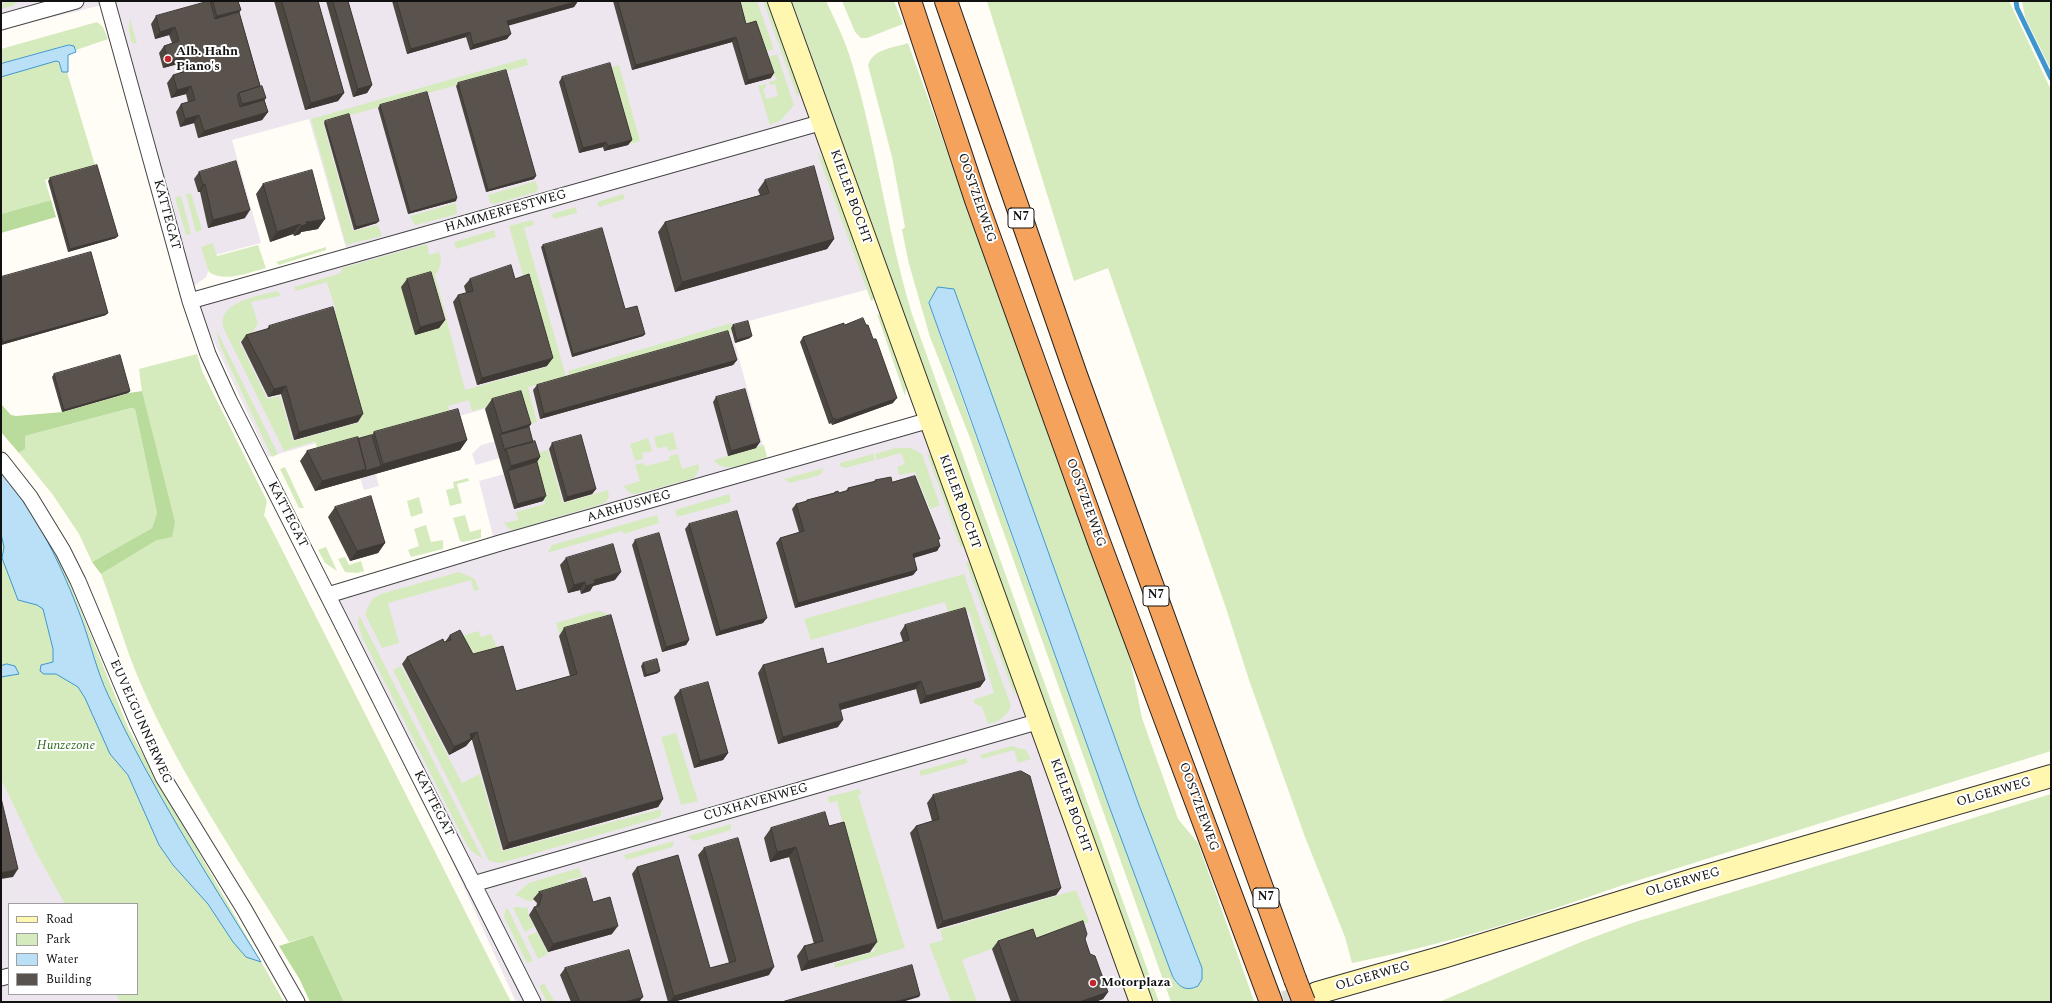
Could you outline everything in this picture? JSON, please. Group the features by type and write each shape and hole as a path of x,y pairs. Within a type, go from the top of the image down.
{"highway":[{"name":"OOSTZEEWEG","path":"910,1 976,200 1056,423 1268,995"},
{"name":"N7","path":"946,1 1076,375 1296,979 1310,997"},
{"name":"N7","path":"956,1 966,60"}],"street":[{"path":"1,22 76,1"},
{"name":"KATTEGAT","path":"108,1 190,301 208,354 229,400 533,1002"},
{"name":"KIELER BOCHT","path":"779,1 1141,1002"},
{"name":"HAMMERFESTWEG","path":"190,301 822,122"},
{"name":"AARHUSWEG","path":"328,595 500,543 930,420"},
{"name":"EUVELGUNNERWEG","path":"1,460 30,497 63,551 78,581 137,721 163,777 244,909 297,1002"},
{"name":"CUXHAVENWEG","path":"473,884 1040,721"},
{"name":"OLGERWEG","path":"1310,997 1696,879 2051,776"}],"shaded area":[{"path":"1,1 787,1 888,284 730,326 769,468 937,420 1146,1002 516,1002 334,601 406,573 496,548 479,481 532,466 527,450 476,465 472,454 481,445 522,434 514,401 367,441 379,486 364,490 350,446 330,439 268,457 197,306 348,255 309,119 232,140 261,243 215,255 206,277 191,288 114,2 1,30"},
{"path":"1,765 72,903 8,903 8,995 122,995 126,1002 1,1002"}],"green space":[{"path":"16,1 15,5 1,9 1,4"},
{"path":"736,1 757,1 774,49 765,52 743,25"},
{"path":"763,1 770,1 800,88 798,98"},
{"path":"792,1 826,1 847,47 867,118 895,249 912,314 1159,1002 1152,1002"},
{"path":"842,1 894,1 903,24 867,38 861,38 855,32"},
{"path":"987,1 2009,1 2051,90 2051,751 1620,886 1554,909 1454,939 1352,963 1345,937 1305,837 1249,680 1226,608 1108,268 1074,281"},
{"path":"2022,1 2051,1 2051,70 2025,17"},
{"path":"130,18 137,44 131,42 129,29"},
{"path":"97,22 103,27 108,39 76,50 74,46 64,46 1,64 1,49"},
{"path":"908,43 1129,654 1142,718 1178,819 1198,843 1254,1001 1171,1002 970,438 930,337 909,264 902,230 905,227 892,157 868,65 874,56 879,52","holes":["954,289 1139,805 1202,968 1202,979 1198,986 1176,983 1172,975 1109,806 953,373 929,303"]},
{"path":"777,54 794,105 781,120 770,125 758,86 766,84 766,87 763,89 766,99 778,96 775,84 770,85 769,82 777,80 775,76 773,76 766,58"},
{"path":"526,58 528,65 323,123 353,231 378,225 382,236 346,245 311,119"},
{"path":"56,61 58,62 62,72 67,72 95,165 45,180 51,200 1,214 1,77"},
{"path":"619,65 640,141 630,144 608,68"},
{"path":"817,152 825,162 874,295 874,299 871,301"},
{"path":"536,181 538,188 536,192 494,204 490,203 488,195"},
{"path":"191,193 202,230 196,232 186,194"},
{"path":"623,194 625,199 599,207 597,202"},
{"path":"181,196 191,234 186,235 175,197"},
{"path":"51,200 56,217 1,233 1,214"},
{"path":"456,203 457,214 416,225 410,216"},
{"path":"576,207 577,213 553,219 552,214"},
{"path":"532,220 534,225 524,228 566,377 528,387 537,422 524,426 516,399 472,411 469,400 448,406 451,417 319,455 315,441 284,451 224,329 223,320 226,312 232,306 250,298 276,291 279,292 280,296 251,302 258,323 251,335 239,341 267,399 280,396 293,441 360,422 329,313 336,311 327,282 296,291 294,287 341,273 342,268 427,244 429,255 439,252 441,262 435,275 465,390 549,366 509,226"},
{"path":"494,230 496,237 456,249 454,242"},
{"path":"213,243 217,256 258,245 266,268 230,277 215,275 209,272 201,247"},
{"path":"326,247 326,250 279,265 276,262"},
{"path":"877,314 882,316 906,388 905,396"},
{"path":"731,323 734,332 570,378 568,371"},
{"path":"216,329 278,454 272,457 220,346"},
{"path":"197,354 202,371 267,501 264,516 511,1002 344,1002 313,935 289,942 191,783 156,716 140,682 101,574 157,540 175,521 142,392 139,369"},
{"path":"142,391 175,521 172,537 157,540 101,574 92,562 152,528 157,513 135,409 131,408 25,436 25,449 19,453 1,432 1,404 11,415 16,416 63,412 129,393"},
{"path":"131,408 135,409 157,513 152,528 92,562 79,534 53,495 19,453 25,449 25,436"},
{"path":"673,432 677,449 668,451 667,446 657,449 654,437"},
{"path":"648,438 652,451 642,453 643,459 635,461 630,444"},
{"path":"764,445 767,457 746,464 724,467 718,465 714,460"},
{"path":"896,448 911,448 922,454 940,505 930,509 915,472 899,475 897,467 905,464 901,453 877,460 875,454"},
{"path":"548,450 563,503 608,490 609,497 605,503 514,530 509,529 504,523 518,520 516,512 545,504 532,454"},
{"path":"926,451 935,462 965,543 961,548"},
{"path":"678,454 682,469 699,464 699,470 694,478 636,494 632,494 625,488 624,486 640,481 635,465 644,463 645,466 670,460 669,456"},
{"path":"873,454 875,460 845,468 840,466 840,463"},
{"path":"285,467 304,508 299,508 280,469"},
{"path":"824,468 820,475 790,483 784,479"},
{"path":"468,478 469,481 457,484 462,503 450,506 446,490 454,488 453,482"},
{"name":"Hunzezone","path":"1,479 59,557 129,730 284,1002 120,1002 116,995 138,995 138,903 64,903 37,854 1,779"},
{"path":"729,494 731,502 677,517 675,510"},
{"path":"419,497 423,513 411,517 407,501"},
{"path":"465,515 470,532 481,529 481,538 463,542 460,541 453,518"},
{"path":"657,515 659,523 624,534 622,531 547,553 552,545"},
{"path":"426,525 431,542 443,540 443,549 411,557 408,550 419,546 414,529"},
{"path":"326,547 337,571 325,563 318,550"},
{"path":"345,557 349,565 361,561 364,571 357,573 345,572 338,559"},
{"path":"971,561 1014,681 1015,697 966,563"},
{"path":"459,572 475,579 479,590 474,591 471,580 388,603 399,643 382,648 365,614 372,599 381,594"},
{"path":"964,574 1011,706 1005,716 999,721 988,724 982,707 975,704 973,700 994,693 969,611 949,616 945,602 811,640 804,619"},
{"path":"597,611 604,612 608,615 612,619 614,626 560,636 556,623"},
{"path":"359,615 483,859 470,850 462,836 362,637 358,624"},
{"path":"479,631 481,637 491,634 498,650 467,659 457,637"},
{"path":"401,666 462,783 480,774 502,851 661,809 661,815 658,818 501,863 489,861 393,670"},
{"path":"676,733 698,801 681,805 661,737"},
{"path":"1011,746 1026,750 1031,759 1018,763 1014,750 982,759 980,755"},
{"path":"966,758 968,763 921,776 919,771"},
{"path":"860,789 861,795 858,795 905,948 835,968 834,964 875,951 837,801 829,803 828,797"},
{"path":"2051,794 2051,1002 1439,1002 1581,942 1632,923"},
{"path":"731,824 731,830 694,841 688,836"},
{"path":"674,841 672,847 626,860 624,855"},
{"path":"579,868 582,877 567,880 568,886 534,898 531,902 515,895 529,883"},
{"path":"1076,890 1089,922 1032,943 1029,935 962,960 977,1002 951,1002 929,944 943,940 940,930"},
{"path":"506,908 508,909 533,961 527,963 504,916"},
{"path":"513,908 528,908 528,914 534,927 525,932"},
{"path":"537,932 548,954 538,959 527,936"},
{"path":"313,935 344,1002 310,1002 300,980 279,946"},
{"path":"544,983 555,1002 547,1002 539,986"}],"water":[{"path":"69,45 74,46 76,52 68,55 68,72 62,72 59,62 56,61 1,77 1,64"},
{"path":"938,287 954,289 1139,805 1202,968 1202,979 1198,986 1194,988 1183,987 1177,983 1172,975 1109,806 929,303"},
{"path":"1,472 26,506 48,542 66,580 82,620 105,688 143,765 181,831 261,962 246,957 233,942 208,904 173,865 159,845 128,775 110,754 85,698 78,687 56,674 44,674 40,671 41,665 53,662 53,649 43,609 37,605 18,600 2,558 4,547 1,534"},
{"path":"7,664 15,666 19,674 1,677 1,666"}],"building":[{"path":"210,1 215,19 239,12 260,86 237,95 240,107 264,100 268,112 204,131 199,115 185,119 181,104 195,100 191,86 177,90 173,75 187,71 183,57 169,61 164,46 179,41 175,27 160,32 156,16"},
{"path":"213,1 238,1 241,10 217,16"},
{"path":"282,1 318,1 344,93 311,103"},
{"path":"333,1 348,1 372,85 358,89"},
{"path":"397,1 578,1 507,21 511,34 473,45 470,32 411,49"},
{"path":"618,1 740,1 746,24 756,21 774,73 748,80 736,37 636,65"},
{"path":"610,63 632,140 608,146 606,142 583,148 562,77"},
{"path":"506,70 536,176 488,190 458,83"},
{"path":"262,86 266,98 242,104 239,93"},
{"path":"427,92 457,198 410,212 380,105"},
{"path":"349,114 379,221 356,227 325,121"},
{"path":"236,161 250,210 213,220 205,184 203,185 199,172"},
{"path":"97,165 118,236 70,249 50,178"},
{"path":"814,166 834,239 682,282 665,222 769,193 765,180"},
{"path":"312,170 325,219 306,222 307,224 301,226 300,224 277,232 263,184"},
{"path":"602,228 625,309 637,306 645,334 573,354 543,245"},
{"path":"91,252 108,313 3,342 1,335 1,277"},
{"path":"511,265 515,279 529,274 553,358 482,378 458,295 473,291 470,279"},
{"path":"431,272 445,320 420,327 407,279"},
{"path":"333,307 363,414 299,432 286,386 274,389 246,335 270,328 269,326"},
{"path":"863,318 866,325 868,325 873,339 876,339 897,398 836,420 835,418 833,419 803,337"},
{"path":"748,321 752,336 737,340 733,325"},
{"path":"728,331 737,360 544,414 537,385"},
{"path":"120,355 130,391 64,410 54,374"},
{"path":"745,389 760,442 731,451 716,397"},
{"path":"521,391 531,424 502,433 492,399"},
{"path":"458,409 467,440 383,464 374,432"},
{"path":"529,427 533,442 506,449 505,451 500,435"},
{"path":"372,435 381,466 365,471 366,469 358,439"},
{"path":"581,435 596,489 567,497 552,443"},
{"path":"358,437 366,469 322,481 307,451"},
{"path":"535,441 540,457 511,466 506,449"},
{"path":"537,462 546,496 517,504 508,471"},
{"path":"915,476 940,539 938,539 940,546 913,554 917,570 798,603 780,538 804,531 796,504 838,491 839,493 849,490 848,488 876,481 875,480 891,477 892,482"},
{"path":"371,496 385,543 357,551 335,507"},
{"path":"737,511 767,618 720,631 689,524"},
{"path":"659,533 689,640 666,647 635,540"},
{"path":"613,544 621,572 594,580 595,583 586,586 585,582 574,585 566,558"},
{"path":"965,608 985,680 926,696 921,681 839,704 843,720 783,737 763,665 823,648 827,664 909,640 905,625"},
{"path":"611,615 663,799 508,843 477,732 470,734 471,739 454,747 407,657 443,639 444,642 451,640 450,635 460,630 473,654 503,646 516,691 577,674 564,628"},
{"path":"657,659 660,671 646,675 643,663"},
{"path":"708,682 728,753 700,761 680,690"},
{"path":"1021,771 1030,776 1061,888 943,921 916,826 939,819 933,795"},
{"path":"1,798 18,869 1,873"},
{"path":"825,812 829,826 844,822 877,942 808,961 804,946 823,941 796,847 777,852 771,828"},
{"path":"738,838 774,967 674,996 637,867 678,855 710,968 736,961 704,848"},
{"path":"586,878 593,902 610,897 618,926 553,944 534,907 539,906 542,895 539,892"},
{"path":"1083,921 1087,934 1085,939 1090,954 1095,956 1108,992 1079,1002 1019,1002 998,941 1033,929 1036,938"},
{"path":"629,950 643,997 625,1002 580,1002 565,968"},
{"path":"912,965 920,995 894,1002 782,1002"}],"waterway":[{"path":"2016,1 2017,8 2051,78"}],"tunnel":[{"path":"1284,1002 1317,993"}],"place":[{"name":"Alb. Hahn Piano's","path":"168,59"},
{"name":"Motorplaza","path":"1093,983"}]}
